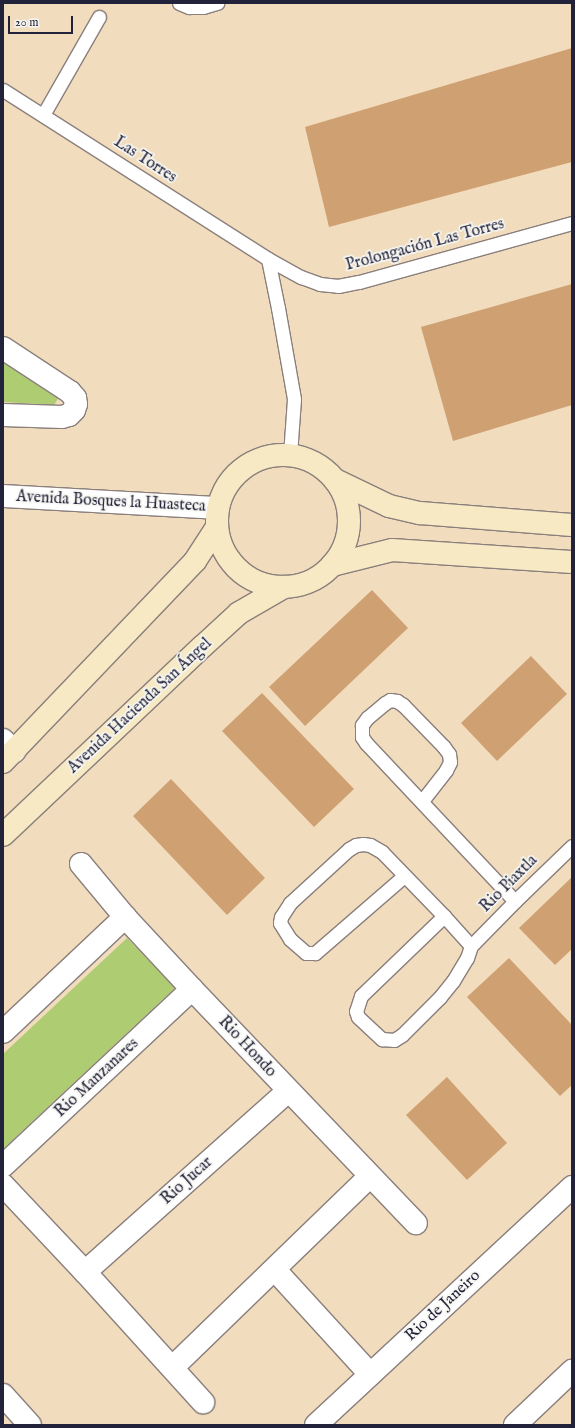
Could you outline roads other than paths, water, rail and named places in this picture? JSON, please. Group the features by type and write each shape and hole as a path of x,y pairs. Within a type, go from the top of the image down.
{"street":[{"path":"3,348 70,392 75,398 76,404 74,410 69,415 62,417 3,415"},
{"path":"7,751 195,561 217,517 223,492 232,479 244,468 263,458 273,455 290,455 314,462 335,480 389,506 420,513 572,525"},
{"path":"332,565 345,542 349,516 344,497 335,480"},
{"name":"Avenida Bosques la Huasteca","path":"3,496 217,517"},
{"path":"217,517 222,546 226,556 240,572 258,582 284,587 310,581 332,565 392,550 572,562"},
{"name":"Avenida Hacienda San Ángel","path":"3,835 208,641 240,613 284,587"},
{"name":"Rio Hondo","path":"81,864 125,917 192,989 416,1223"},
{"path":"3,1032 125,917"},
{"name":"Rio Manzanares","path":"3,1166 192,989"},
{"name":"Rio Jucar","path":"86,1272 288,1090"},
{"path":"173,1367 275,1270 370,1176"},
{"path":"3,1185 86,1272 203,1402"},
{"name":"Rio de Janeiro","path":"316,1425 572,1187"},
{"path":"275,1270 370,1374"},
{"path":"515,1425 572,1371"},
{"path":"3,1395 30,1425"}],"lane":[{"path":"179,3 189,7 203,7 217,3"},
{"path":"44,114 99,17"},
{"name":"Las Torres","path":"3,90 44,114 268,259"},
{"name":"Prolongación Las Torres","path":"268,259 301,277 320,284 338,286 359,282 572,223"},
{"path":"268,259 294,398 290,455"},
{"path":"422,802 446,770 450,762 449,754 403,705 397,701 390,700 367,718 362,725 362,737 422,802 515,901"},
{"path":"404,876 315,953 306,953 290,938 280,923 281,917 290,903 349,849 356,845 370,845 382,852 444,916 471,946 467,958 453,981 440,997 394,1040 382,1039 358,1017 356,1011 361,996 444,916"},
{"name":"Rio Piaxtla","path":"471,946 572,846"}]}
